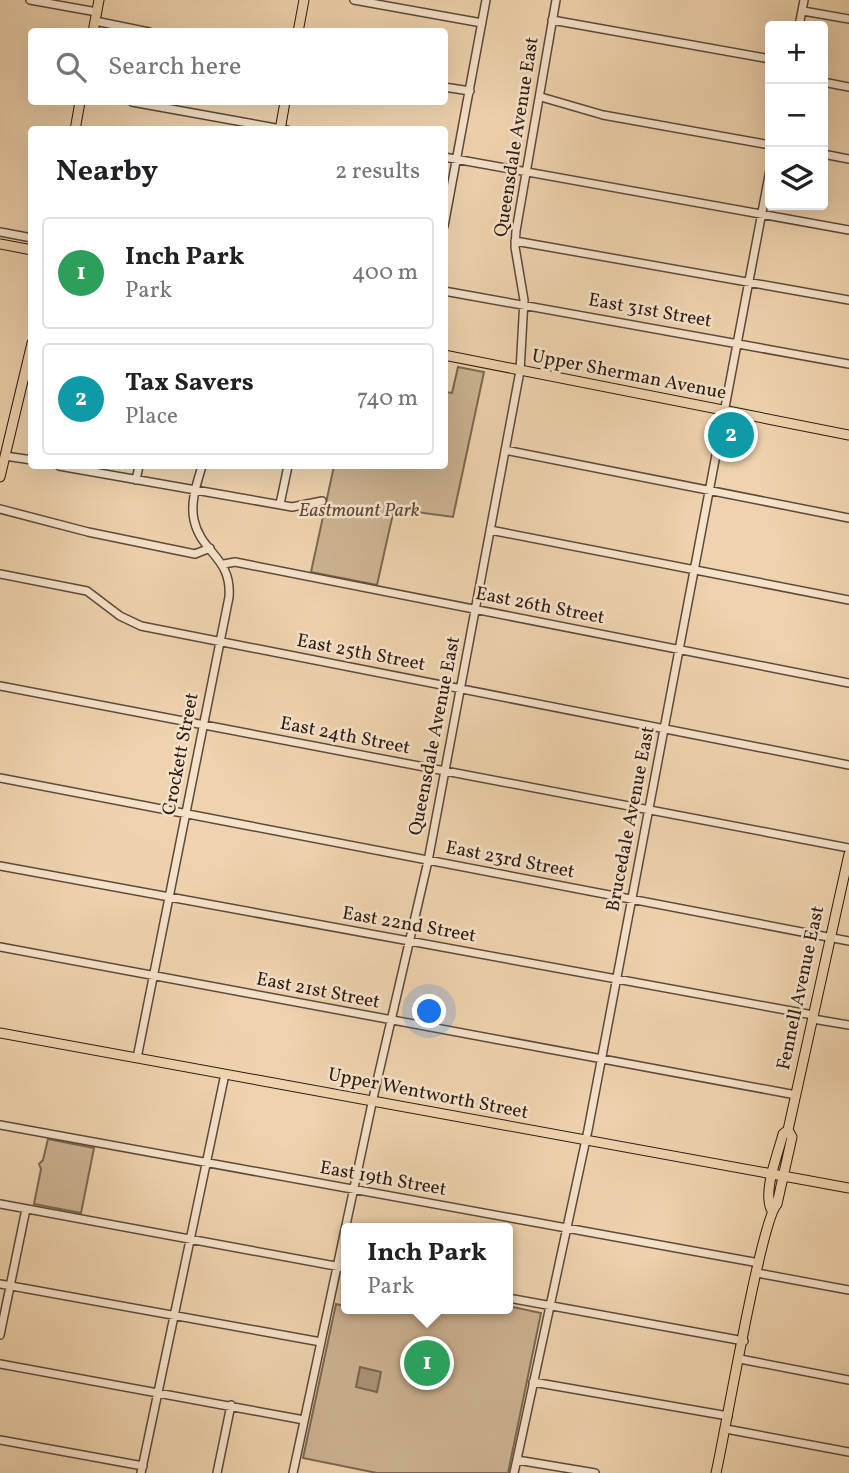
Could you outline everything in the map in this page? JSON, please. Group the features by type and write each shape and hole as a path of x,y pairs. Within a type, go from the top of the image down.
{"main road":[{"path":"95,22 99,0"},
{"path":"299,28 304,0"},
{"path":"76,126 79,105"},
{"path":"282,126 285,105"},
{"path":"0,244 28,249"},
{"name":"Upper Sherman Avenue","path":"448,356 849,435"},
{"path":"0,477 28,360"},
{"name":"Fennell Avenue East","path":"716,1473 771,1209 768,1202 778,1175 783,1134 788,1130 849,854"},
{"name":"Upper Wentworth Street","path":"0,1033 849,1188"}],"street":[{"path":"30,0 95,22 127,28"},
{"path":"354,0 482,23"},
{"path":"448,206 486,0"},
{"name":"Queensdale Avenue East","path":"346,1223 428,861 520,371 524,305 515,241 556,0"},
{"path":"800,21 804,0"},
{"path":"803,11 849,19"},
{"path":"552,20 765,58"},
{"path":"828,83 849,87"},
{"path":"448,88 470,91"},
{"path":"541,97 603,115 765,144"},
{"path":"149,105 265,126"},
{"path":"828,155 849,159"},
{"path":"448,158 849,230"},
{"name":"Brucedale Avenue East","path":"514,1473 602,1059 765,198"},
{"path":"0,232 28,237"},
{"path":"515,241 849,300"},
{"name":"East 31st Street","path":"448,292 849,364"},
{"path":"505,450 849,518"},
{"path":"5,456 28,459"},
{"path":"76,469 299,507 322,501"},
{"path":"136,480 138,469"},
{"path":"201,469 192,505 194,522 224,564"},
{"path":"280,504 287,469"},
{"path":"0,509 88,532 195,554 210,548"},
{"path":"490,530 849,600"},
{"name":"East 26th Street","path":"224,564 235,562 849,683"},
{"name":"Crockett Street","path":"137,1058 188,815 230,586 224,564"},
{"name":"East 25th Street","path":"0,574 88,591 131,622 849,765"},
{"name":"East 24th Street","path":"0,686 849,848"},
{"name":"East 23rd Street","path":"0,778 849,941"},
{"name":"East 22nd Street","path":"0,866 617,979 849,1025"},
{"name":"East 21st Street","path":"0,947 796,1095"},
{"path":"0,1440 142,1469 225,1074"},
{"name":"East 19th Street","path":"0,1125 760,1263"},
{"path":"0,1204 341,1267"},
{"path":"0,1335 26,1209"},
{"name":"Queensdale Avenue East","path":"293,1473 341,1247"},
{"path":"757,1273 849,1290"},
{"path":"0,1284 321,1342"},
{"path":"513,1299 744,1341"},
{"path":"740,1359 849,1380"},
{"path":"0,1364 304,1420"},
{"path":"533,1382 728,1416"},
{"path":"217,1473 231,1405"},
{"path":"726,1429 849,1452"},
{"path":"517,1460 594,1473"}],"green space":[{"name":"Eastmount Park","path":"458,367 484,372 453,517 394,509 377,585 311,572 333,469 448,469 448,392 452,393"},
{"path":"48,1139 94,1148 81,1213 34,1204 41,1169 39,1164 43,1160"},
{"path":"336,1304 341,1305 341,1314 513,1314 513,1307 541,1313 508,1473 377,1473 303,1458"}],"shaded area":[{"path":"360,1367 381,1372 377,1392 356,1387"}],"place":[{"name":"Tax Savers","path":"731,435"},
{"name":"Inch Park","path":"427,1363"}]}
